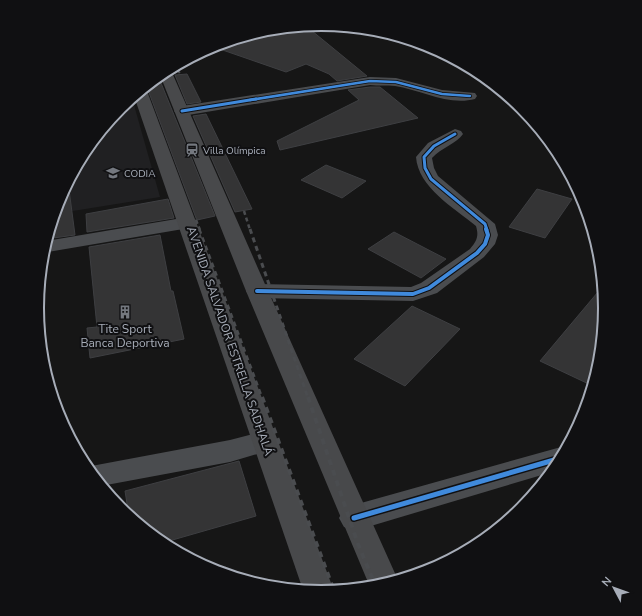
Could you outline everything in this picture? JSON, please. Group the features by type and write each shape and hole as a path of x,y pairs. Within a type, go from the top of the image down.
{"main road":[{"path":"168,78 257,291 382,579"},
{"name":"AVENIDA SALVADOR ESTRELLA SADHALÁ","path":"142,96 316,585"}],"street":[{"path":"182,111 370,81 396,82 442,94 470,96"},
{"path":"257,291 413,294 429,288 477,253 485,244 488,235 485,224 431,179 425,168 424,157 434,146 456,134"},
{"path":"51,246 188,223"},
{"path":"100,475 230,451 265,442"},
{"path":"354,518 552,461"}],"shaded area":[{"name":"CODIA","path":"134,104 160,197 61,213 81,169 101,139"}],"building":[{"path":"313,31 367,76 337,81 329,74 306,64 286,72 222,50 249,40 267,36 285,33"},
{"path":"187,74 201,102 187,104 175,75"},
{"path":"161,82 215,216 197,220 148,91"},
{"path":"380,87 418,118 280,150 277,141 359,100 348,90"},
{"path":"206,114 252,209 235,212 193,116"},
{"path":"326,165 366,181 342,198 301,180"},
{"path":"537,189 572,199 545,238 509,227"},
{"path":"69,193 75,235 53,238"},
{"path":"168,199 174,218 87,232 86,214"},
{"path":"394,232 446,259 421,278 368,249"},
{"path":"160,235 171,291 173,291 184,339 90,358 87,328 97,327 89,247"},
{"path":"597,293 596,344 588,384 540,361"},
{"path":"412,306 460,329 405,386 354,359"},
{"path":"239,461 256,516 171,540 152,528 127,506 125,491"}],"railway":[{"path":"178,71 181,75"},
{"path":"244,211 250,230"},
{"path":"196,220 200,230"},
{"path":"199,229 262,398"},
{"path":"250,229 308,398"},
{"path":"262,397 332,584"},
{"path":"308,397 358,544 373,580"}],"cycle path":[{"path":"182,111 370,81 396,82 442,94 470,96"},
{"path":"257,291 413,294 429,288 477,253 485,244 488,235 485,224 431,179 425,168 424,157 434,146 455,134"},
{"path":"354,518 552,461"}],"place":[{"name":"Villa Olímpica","path":"192,150"},
{"name":"CODIA","path":"113,173"},
{"name":"Tite Sport Banca Deportiva","path":"125,312"}]}
